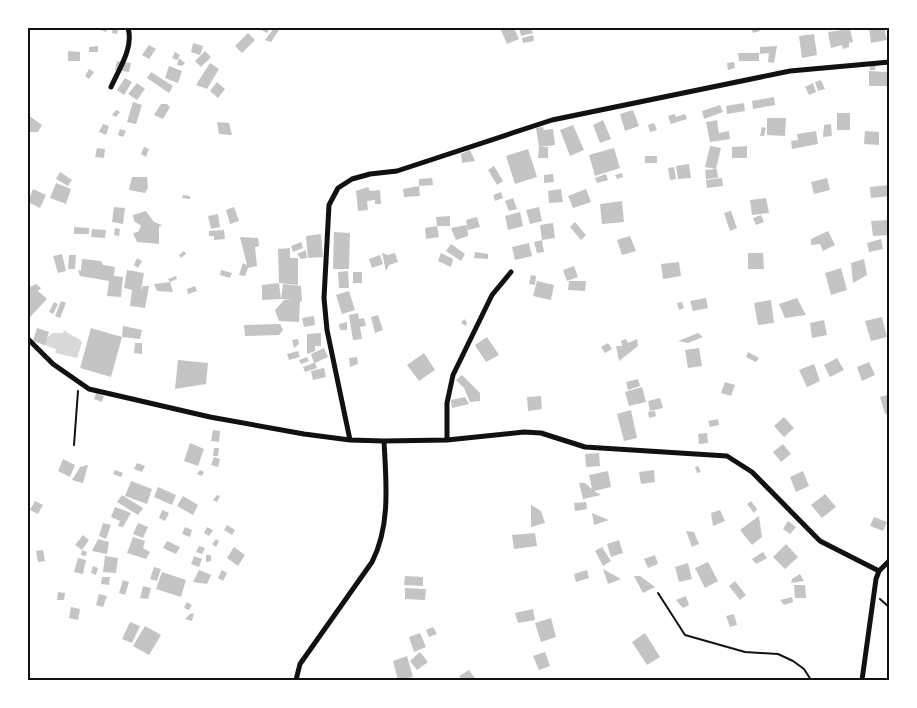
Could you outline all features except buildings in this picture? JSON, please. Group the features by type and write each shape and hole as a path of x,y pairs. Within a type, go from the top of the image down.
{"street":[{"path":"111,87 128,47 130,39 128,28"},
{"path":"350,440 327,330 324,298 330,205 332,197 344,183 370,174 397,171 552,120 790,71 890,62"},
{"path":"447,440 448,403 453,375 492,294 511,272"},
{"path":"28,339 53,364 79,383 100,392 210,417 350,440 447,440 524,432 541,433 585,447 727,456 752,472 820,541 879,571"},
{"path":"296,680 300,664 372,562 381,545 386,487 384,441"},
{"path":"862,680 876,580 879,571 890,560"}],"path":[{"path":"74,446 79,383"},
{"path":"658,593 685,635 745,652 778,654 794,661 804,669 811,680"},
{"path":"875,594 890,608"}],"shaded area":[{"path":"64,330 82,342 77,358 55,353 56,349 41,344 52,333 63,333"}]}
